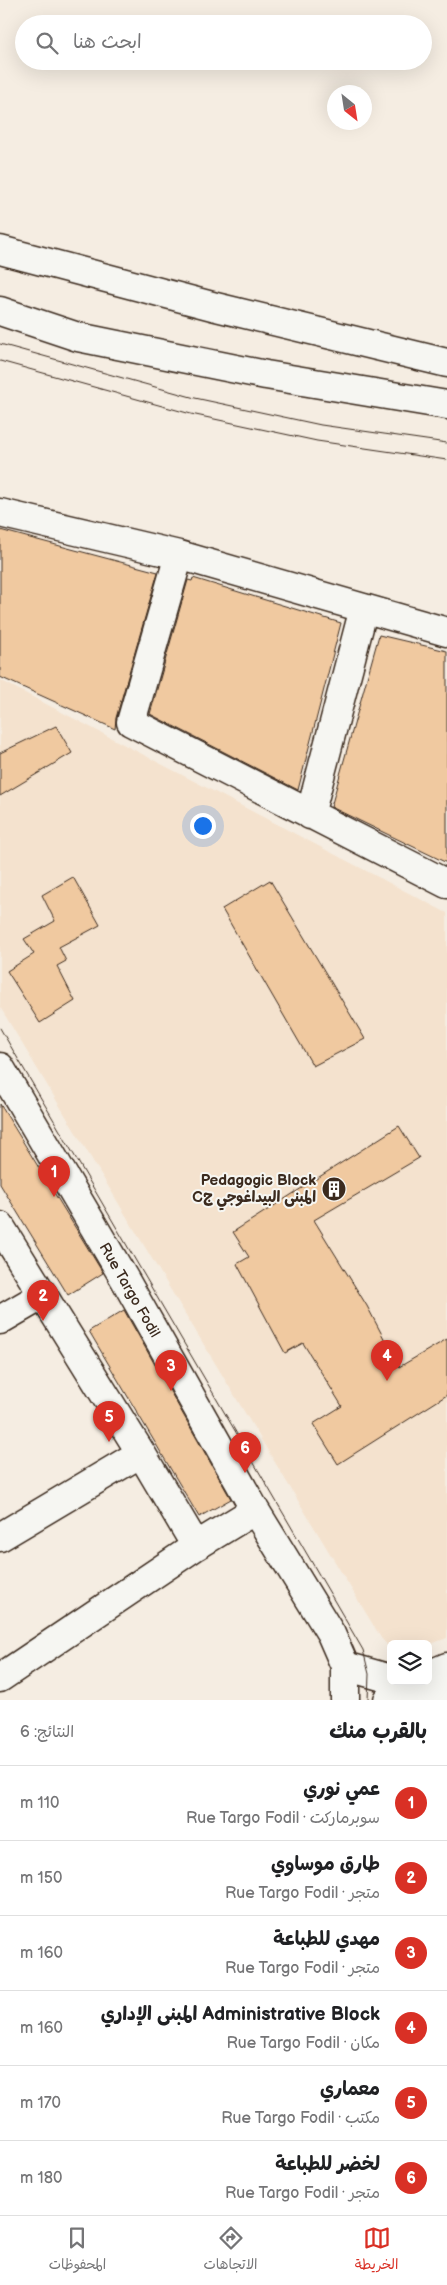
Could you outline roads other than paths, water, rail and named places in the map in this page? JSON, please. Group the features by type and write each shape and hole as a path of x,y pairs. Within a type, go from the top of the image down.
{"main road":[{"path":"0,250 216,307 447,363"},
{"path":"0,311 88,339 266,376 447,405"},
{"path":"0,513 179,555 447,632"},
{"path":"179,555 131,722 447,884"},
{"path":"310,814 364,608"},
{"name":"Rue Targo Fodil","path":"0,1067 124,1278 255,1510 331,1634 345,1666 345,1700"},
{"path":"0,1226 141,1453 196,1546"},
{"path":"0,1320 43,1295"},
{"path":"0,1537 141,1453"},
{"path":"0,1678 196,1546 255,1510"},
{"path":"345,1666 387,1677"},
{"path":"432,1673 447,1667"},
{"path":"388,1700 407,1685"},
{"path":"435,1700 447,1694"}],"tram line":[{"path":"0,344 195,398 321,425 447,443"},
{"path":"0,361 191,414 317,441 447,460"},
{"path":"0,1028 363,1650 369,1674 368,1700"}],"place":[{"name":"Pedagogic Block Cالمبنى البيداغوجي ج","path":"334,1189"},
{"name":"عمي نوري","path":"54,1197"},
{"name":"طارق موساوي","path":"43,1321"},
{"name":"Administrative Block المبنى الإداري","path":"387,1381"},
{"name":"مهدي للطباعة","path":"171,1391"},
{"name":"معماري","path":"109,1442"},
{"name":"لخضر للطباعة","path":"245,1473"}]}
